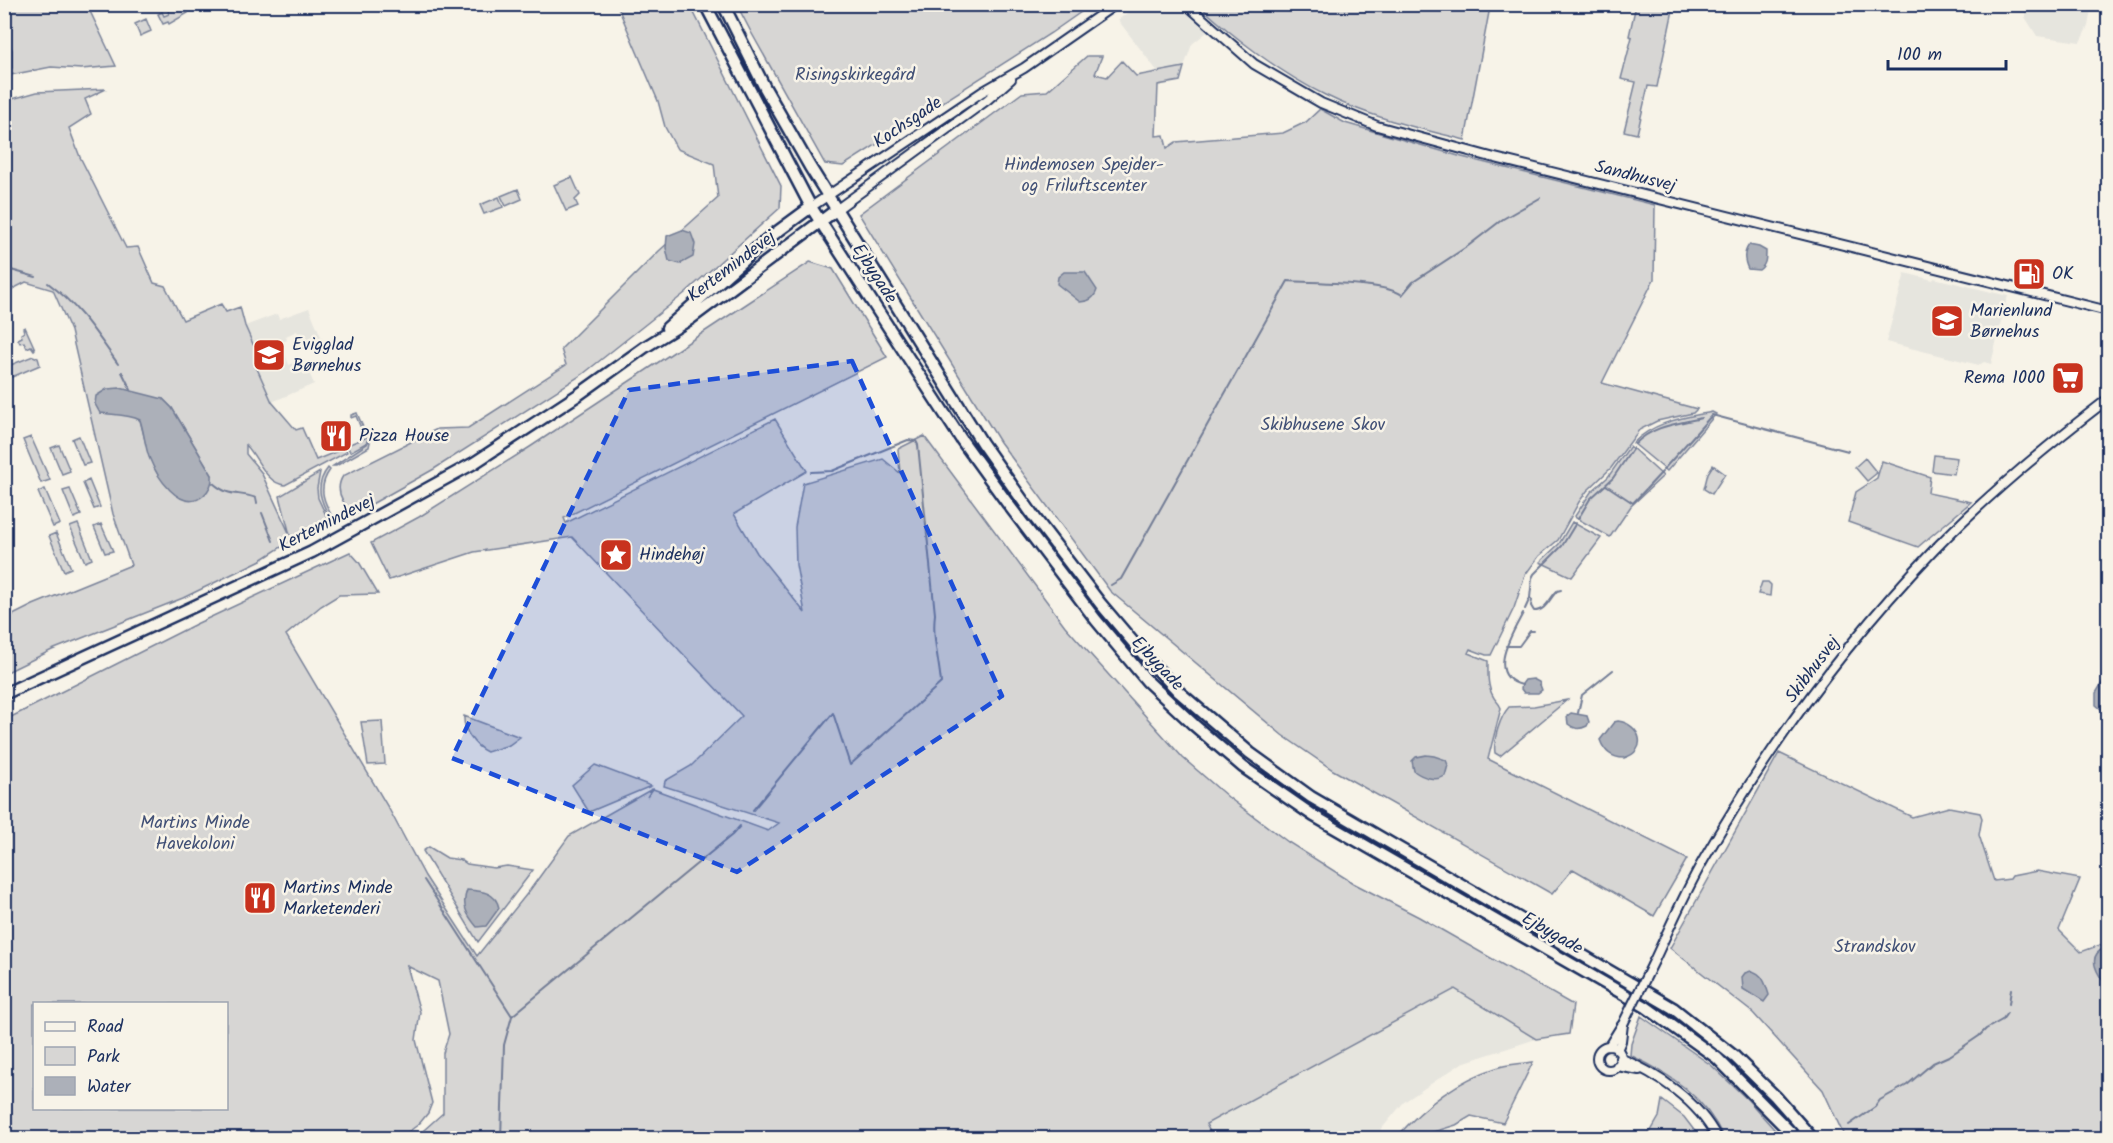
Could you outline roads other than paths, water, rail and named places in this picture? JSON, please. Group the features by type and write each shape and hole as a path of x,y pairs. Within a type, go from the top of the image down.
{"main road":[{"name":"Ejbygade","path":"705,4 811,207 955,430 1096,620 1147,681 1243,767 1314,816 1646,1007 1717,1058 1796,1138"},
{"name":"Ejbygade","path":"723,4 765,88 836,210 989,453 1100,603 1179,692 1250,753 1311,797 1673,1008 1735,1057 1812,1138"},
{"name":"Kertemindevej","path":"645,347 765,240 811,207"},
{"name":"Kertemindevej","path":"4,694 232,590 347,534 474,463 690,319 836,210"}],"street":[{"name":"Kochsgade","path":"836,210 987,100 1024,69 1116,4"},
{"name":"Sandhusvej","path":"1186,4 1254,63 1321,103 1377,126 1499,159 2109,311"},
{"name":"Kochsgade","path":"811,207 982,92 1024,69"},
{"name":"Skibhusvej","path":"1717,1138 1701,1114 1684,1095 1616,1055 1623,1024 1703,860 1770,753 1822,681 1877,612 1935,549 1977,509 2050,445 2109,399"}],"water":[{"path":"5,28 12,50 12,68 5,67"},
{"path":"682,230 691,233 695,244 693,257 680,264 669,261 666,248 667,236"},
{"path":"1749,245 1766,251 1766,259 1759,270 1748,269 1745,254"},
{"path":"1064,272 1085,272 1097,290 1094,296 1080,302 1057,284 1058,277"},
{"path":"120,388 163,399 172,408 212,475 210,487 203,496 194,500 186,500 170,490 163,482 149,457 140,420 100,413 95,404 96,396 107,389"},
{"path":"2108,673 2108,715 2096,705 2096,693"},
{"path":"1533,679 1539,682 1542,690 1538,693 1524,693 1521,689 1522,684 1525,680"},
{"path":"1571,713 1587,716 1589,722 1587,726 1577,728 1568,724 1567,716"},
{"path":"1618,721 1632,727 1639,738 1637,750 1624,758 1609,753 1600,740 1614,722"},
{"path":"1426,755 1446,760 1448,765 1445,776 1437,779 1429,778 1414,771 1412,761 1416,757"},
{"path":"467,890 487,893 495,899 499,908 486,926 477,927 468,914 465,906"},
{"path":"2105,948 2108,949 2108,986 2100,977 2095,966 2096,956"},
{"path":"1751,971 1758,974 1765,984 1769,995 1764,1002 1743,989 1742,977"}],"waterway":[{"path":"1111,585 1121,579 1288,281 1365,285 1402,295 1413,282 1468,246 1503,219 1540,198"},
{"path":"4,268 36,277"},
{"path":"48,283 78,311 118,364"},
{"path":"122,372 131,390"},
{"path":"1663,470 1712,415 1848,451"},
{"path":"1635,444 1658,429 1701,418"},
{"path":"753,810 833,713 850,765 941,683 916,441 908,440 832,471 811,472"},
{"path":"1578,519 1590,499 1613,478 1633,448"},
{"path":"1606,485 1633,503 1662,472"},
{"path":"213,483 224,491 256,498 257,503"},
{"path":"262,513 273,541"},
{"path":"1525,609 1530,598 1534,574 1562,546 1576,523"},
{"path":"1530,598 1534,611 1542,609 1557,591 1561,590"},
{"path":"1522,685 1511,680 1505,673 1503,664 1508,643 1523,613"},
{"path":"1506,646 1519,646 1530,631 1534,631"},
{"path":"1578,713 1582,695 1613,670"},
{"path":"501,1138 504,1045 512,1016 740,826"},
{"path":"424,880 512,1016"},
{"path":"2009,1004 2011,989"},
{"path":"1849,1125 1875,1107 1880,1100 1907,1085 1933,1063 1951,1055 2002,1020 2007,1013"}],"place":[{"name":"OK","path":"2029,274"},
{"name":"Marienlund Børnehus","path":"1947,321"},
{"name":"Evigglad Børnehus","path":"269,355"},
{"name":"Rema 1000","path":"2068,378"},
{"name":"Pizza House","path":"336,436"},
{"name":"Hindehøj","path":"616,555"},
{"name":"Martins Minde Marketenderi","path":"260,898"}],"park label":[{"name":"Risingskirkegård","path":"855,75"},
{"name":"Hindemosen Spejder- og Friluftscenter","path":"1084,175"},
{"name":"Skibhusene Skov","path":"1323,425"},
{"name":"Martins Minde Havekoloni","path":"195,833"},
{"name":"Strandskov","path":"1875,947"}]}
